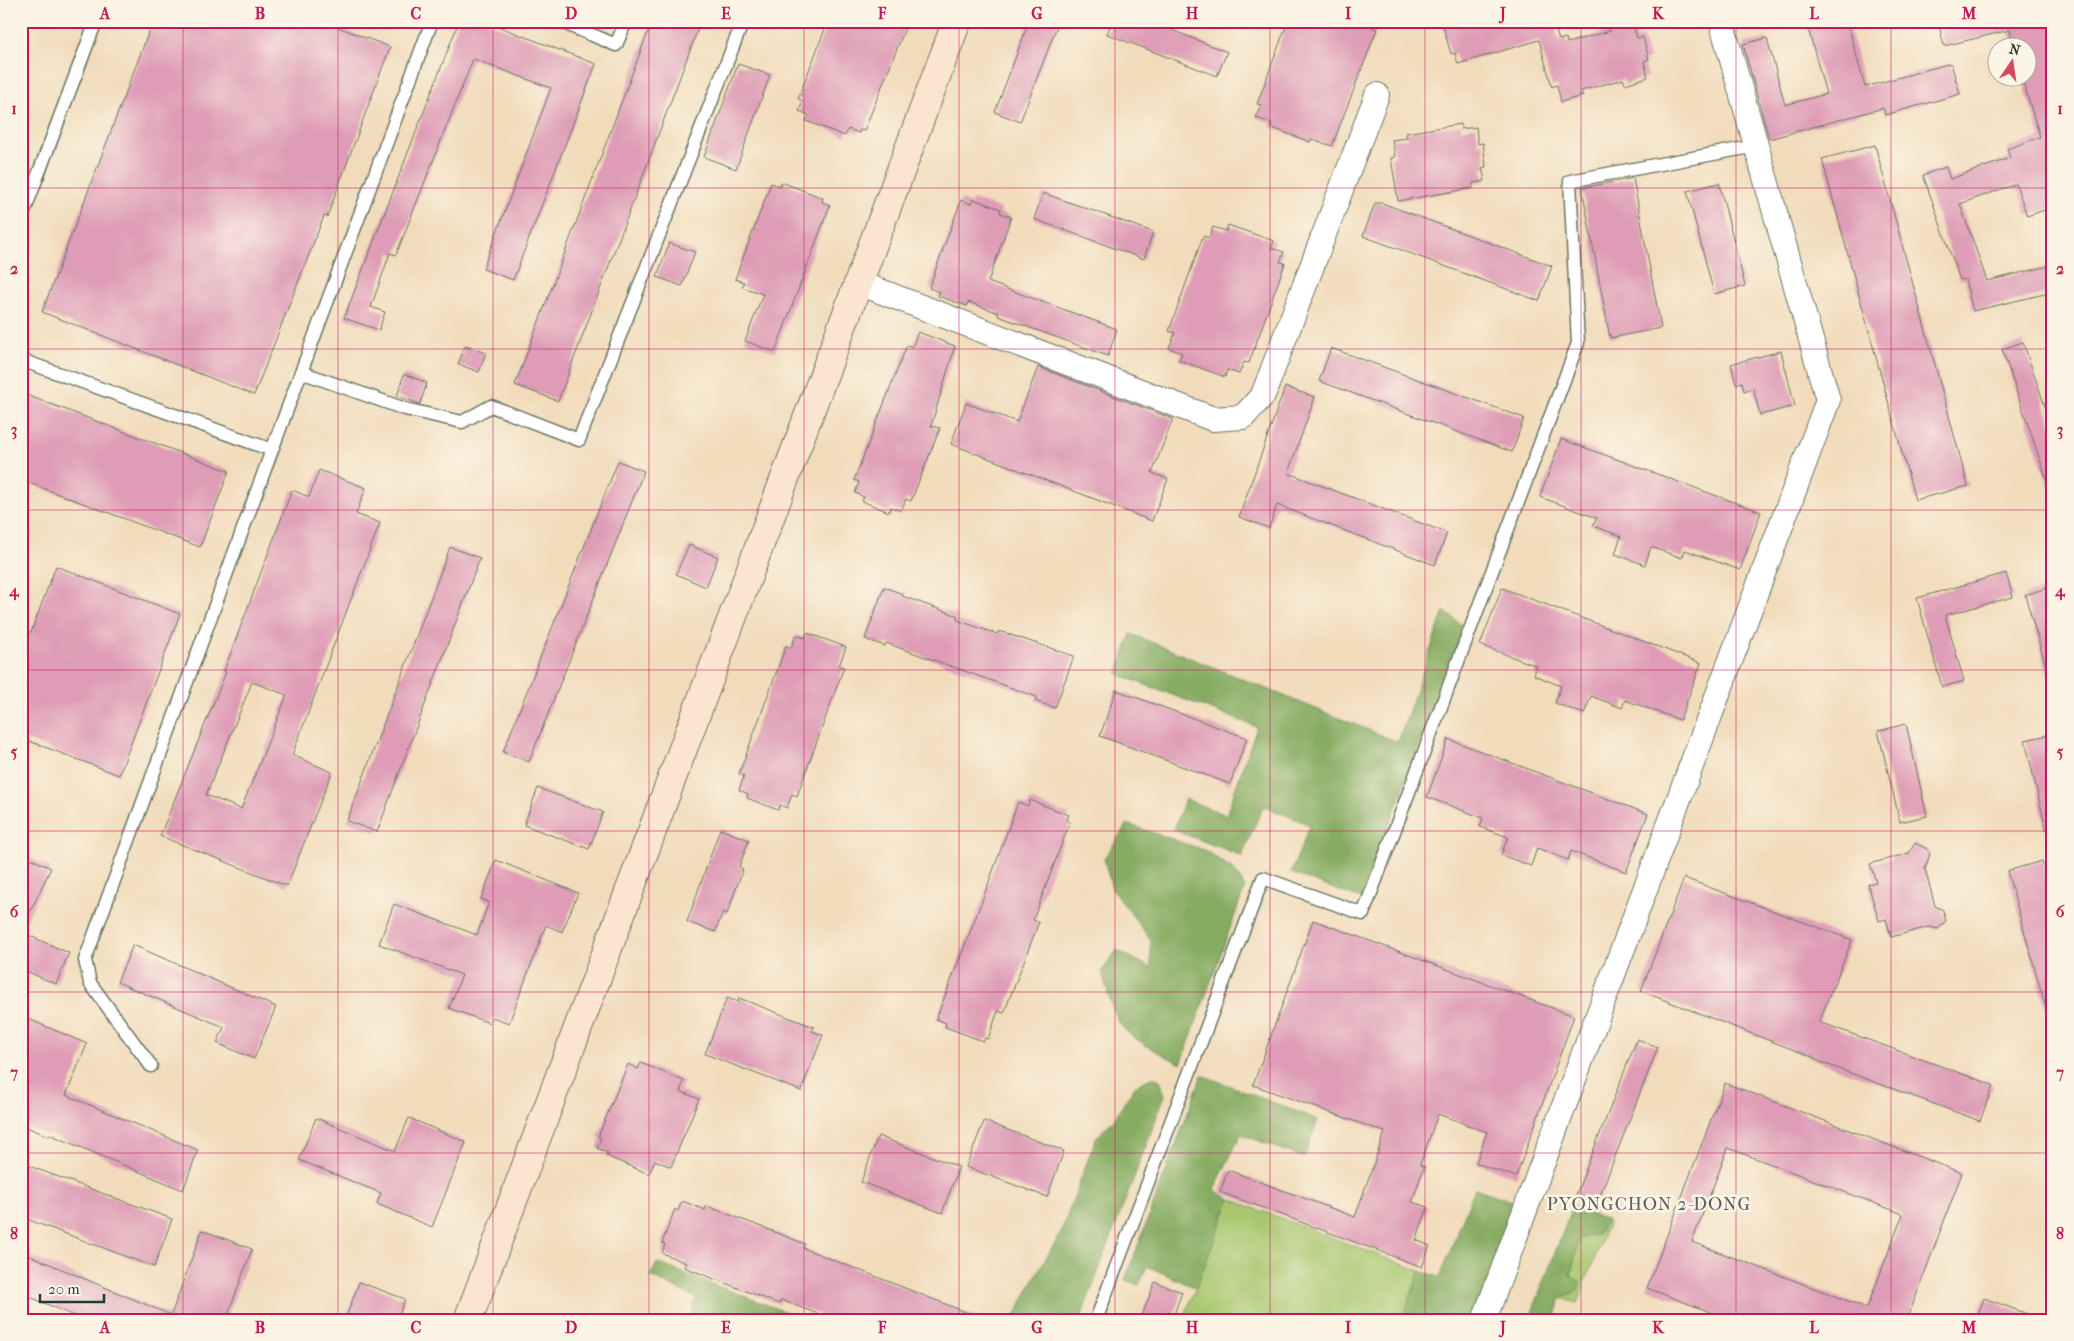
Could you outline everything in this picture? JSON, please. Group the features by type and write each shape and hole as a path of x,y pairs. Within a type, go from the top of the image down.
{"street":[{"path":"472,1318 958,21"},
{"path":"1484,1320 1828,400 1721,21"},
{"path":"859,283 1213,419 1243,417 1263,395 1377,95"}],"lane":[{"path":"21,220 96,21"},
{"path":"151,1066 90,983 85,960 432,21"},
{"path":"559,21 616,45 626,21"},
{"path":"301,372 405,409 462,422 491,406 579,440 743,21"},
{"path":"1096,1320 1263,878 1363,914 1578,343 1570,181 1756,146"},
{"path":"21,360 272,450"}],"green space":[{"path":"1444,611 1462,625 1461,636 1361,899 1291,873 1310,825 1263,806 1242,856 1174,830 1185,799 1226,815 1257,727 1117,674 1131,634 1398,742"},
{"path":"1127,824 1204,850 1233,869 1245,887 1181,1064 1144,1044 1124,1029 1113,1009 1102,971 1117,950 1151,968 1151,940 1112,889 1104,859"},
{"path":"1202,1075 1318,1120 1304,1158 1241,1134 1214,1190 1230,1199 1196,1288 1147,1266 1139,1285 1125,1280"},
{"path":"1152,1077 1160,1080 1165,1095 1080,1320 1013,1320 1038,1271 1060,1235 1096,1138 1114,1119 1135,1086"},
{"path":"1475,1188 1518,1203 1474,1320 1402,1320 1420,1271 1440,1277"},
{"path":"1230,1199 1420,1271 1402,1320 1183,1320"},
{"path":"1573,1206 1606,1220 1598,1234 1580,1238 1570,1275 1580,1281 1578,1291 1561,1298 1555,1320 1529,1320"},
{"path":"1606,1220 1608,1224 1577,1303 1561,1298 1572,1292 1570,1275 1580,1238 1598,1234"},
{"path":"657,1263 807,1320 689,1320 696,1298 650,1276"}],"building":[{"path":"153,21 322,21 390,47 327,217 324,216 254,395 42,312"},
{"path":"459,21 484,21 596,64 513,280 483,269 551,88 473,59 396,255 390,253 371,307 385,312 379,330 344,318"},
{"path":"652,21 701,21 558,401 515,385"},
{"path":"828,21 908,21 864,131 860,130 859,133 848,129 845,136 806,121 809,115 799,111 803,101 798,99"},
{"path":"1029,21 1059,21 1020,122 995,112"},
{"path":"1112,21 1149,21 1227,52 1217,76 1107,34"},
{"path":"1288,21 1374,21 1371,27 1377,29 1332,146 1311,139 1310,142 1270,127 1272,123 1256,118 1261,105 1257,104"},
{"path":"1446,21 1553,21 1559,40 1566,38 1567,43 1610,31 1609,26 1632,21 1637,38 1643,37 1649,59 1644,61 1648,77 1625,84 1623,79 1581,91 1583,96 1561,102 1557,85 1552,87 1539,40 1458,64 1455,53 1451,54 1443,26 1447,26"},
{"path":"1806,21 1847,21 1865,87 1951,63 1960,94 1885,115 1883,108 1769,139 1743,44 1767,38 1785,105 1826,94"},
{"path":"1938,21 2053,21 2053,207 2027,216 2016,184 1960,204 1987,281 2049,266 2053,292 1973,311 1965,279 1960,280 1923,175 1946,167 1950,179 2010,158 2007,149 2040,137 2025,88 2036,88 2036,38 2012,38 2010,30 1944,46"},
{"path":"738,64 770,75 736,169 704,157"},
{"path":"1461,124 1461,129 1476,127 1478,144 1483,143 1486,167 1482,168 1485,181 1473,183 1473,188 1398,201 1391,158 1395,157 1392,140 1407,138 1406,133"},
{"path":"1875,145 1968,486 1915,500 1822,159"},
{"path":"1633,178 1661,328 1610,338 1582,188"},
{"path":"781,182 823,198 822,202 830,205 775,352 745,341 763,294 742,287 744,282 735,279 771,183 780,186"},
{"path":"1719,183 1745,286 1714,294 1687,191"},
{"path":"1043,193 1153,232 1144,259 1034,219"},
{"path":"973,199 1001,209 1000,213 1011,217 988,282 1117,329 1108,356 998,316 999,313 968,302 967,306 938,296 940,292 929,288 961,200 971,204"},
{"path":"1375,203 1382,203 1552,266 1539,301 1363,236"},
{"path":"1228,225 1274,241 1271,248 1284,252 1280,262 1285,263 1249,363 1244,362 1239,374 1227,370 1225,377 1179,360 1182,353 1169,348 1175,333 1169,331 1203,236 1209,238 1213,227 1226,231"},
{"path":"669,243 695,252 682,286 657,277"},
{"path":"918,332 955,346 931,426 940,428 923,471 911,501 906,499 901,511 891,507 889,512 862,501 864,497 855,493 859,482 854,480 907,345 912,347"},
{"path":"2023,342 2053,430 2053,489 2050,489 2002,349"},
{"path":"465,346 486,353 479,372 458,364"},
{"path":"1331,348 1524,418 1512,452 1319,381"},
{"path":"1781,351 1795,406 1760,415 1753,388 1744,391 1742,382 1736,384 1731,364"},
{"path":"1038,367 1173,419 1152,473 1168,479 1152,521 951,444 966,403 1017,422"},
{"path":"404,374 427,383 420,404 397,396"},
{"path":"1285,387 1315,397 1288,473 1447,533 1435,565 1277,505 1269,528 1239,517"},
{"path":"21,393 229,471 200,547 21,480"},
{"path":"1561,439 1761,512 1740,570 1685,550 1682,558 1651,547 1645,565 1615,554 1621,536 1593,526 1597,518 1540,497"},
{"path":"618,461 644,471 529,762 503,752"},
{"path":"319,470 366,488 356,514 380,523 292,755 332,772 287,886 160,836 226,672 224,671 292,490 309,497","holes":["252,682 287,695 241,809 206,795"]},
{"path":"689,545 718,557 706,587 676,574"},
{"path":"450,547 480,558 377,832 347,821"},
{"path":"56,566 180,614 119,775 21,738 21,629 31,632"},
{"path":"2006,573 2013,597 1945,615 1964,681 1942,687 1917,598"},
{"path":"2053,586 2053,673 2048,673 2025,595"},
{"path":"884,587 903,594 902,596 958,616 957,620 997,634 999,631 1074,656 1055,708 1035,701 1037,697 886,643 885,646 865,639"},
{"path":"1502,588 1701,663 1680,720 1625,700 1622,708 1591,696 1584,714 1555,703 1561,686 1534,675 1537,666 1480,645"},
{"path":"807,633 846,647 839,666 844,667 797,796 792,794 787,808 780,805 778,810 747,798 748,794 739,790 744,776 739,774 786,646 791,648 796,635 805,638"},
{"path":"1116,690 1247,738 1230,784 1100,736"},
{"path":"1906,724 1927,816 1900,822 1878,731"},
{"path":"2053,734 2053,828 2046,829 2025,740"},
{"path":"1448,739 1648,814 1626,872 1571,851 1568,860 1537,848 1531,866 1501,855 1508,837 1480,827 1483,818 1427,797"},
{"path":"538,788 603,812 589,849 524,825"},
{"path":"1030,800 1069,815 1066,820 1070,822 1033,920 1039,922 1004,1013 998,1011 988,1039 985,1038 983,1041 945,1027 946,1023 936,1019 1018,802 1028,806"},
{"path":"720,829 749,840 739,867 743,869 727,914 723,912 715,932 687,922"},
{"path":"1915,843 1927,849 1930,854 1925,869 1935,906 1943,910 1946,921 1938,929 1929,927 1891,937 1886,919 1879,921 1868,884 1876,882 1870,864 1909,853"},
{"path":"21,854 51,868 21,931"},
{"path":"496,860 578,893 562,932 546,925 509,1023 492,1017 489,1023 449,1008 462,975 379,944 394,904 477,935 489,902 481,899"},
{"path":"2042,861 2053,901 2053,1015 2048,1015 2007,871"},
{"path":"1684,878 1852,940 1819,1022 1993,1085 1980,1121 1815,1060 1815,1058 1641,991"},
{"path":"1313,920 1574,1016 1516,1177 1476,1163 1487,1132 1438,1114 1420,1165 1424,1167 1412,1202 1428,1207 1416,1240 1430,1246 1422,1267 1220,1192 1228,1170 1355,1217 1385,1132 1253,1085"},
{"path":"21,932 69,953 56,984 21,969"},
{"path":"133,945 276,1007 254,1059 217,1043 224,1027 117,982"},
{"path":"727,998 738,1002 739,998 814,1027 812,1031 823,1035 801,1091 705,1054"},
{"path":"21,1016 87,1044 66,1095 198,1150 183,1190 49,1134 49,1136 21,1125"},
{"path":"1637,1039 1658,1047 1597,1203 1576,1195"},
{"path":"641,1063 684,1081 680,1091 699,1099 671,1167 655,1160 649,1174 606,1156 608,1153 597,1148 601,1138 598,1137 628,1064 638,1069"},
{"path":"1725,1083 1962,1173 1907,1320 1731,1320 1647,1288","holes":["1728,1148 1903,1214 1867,1308 1692,1242"]},
{"path":"316,1118 395,1151 409,1118 466,1142 432,1227 377,1204 381,1193 299,1160"},
{"path":"984,1121 1064,1151 1047,1197 966,1167"},
{"path":"878,1136 959,1167 942,1213 861,1182"},
{"path":"21,1163 172,1219 154,1267 21,1217"},
{"path":"682,1201 705,1210 707,1206 785,1236 805,1244 803,1248 986,1320 834,1320 781,1300 779,1304 684,1267 686,1263 662,1253 665,1244 662,1243 675,1209 678,1211"},
{"path":"202,1230 252,1249 226,1320 84,1320 21,1293 21,1252 171,1315"},
{"path":"359,1282 405,1299 397,1320 345,1320"},
{"path":"1155,1282 1182,1292 1172,1320 1140,1320"},
{"path":"1984,1298 2038,1318 2037,1320 1976,1320"}],"district":[{"name":"PYONGCHON 2-DONG","path":"1649,1204"}]}
